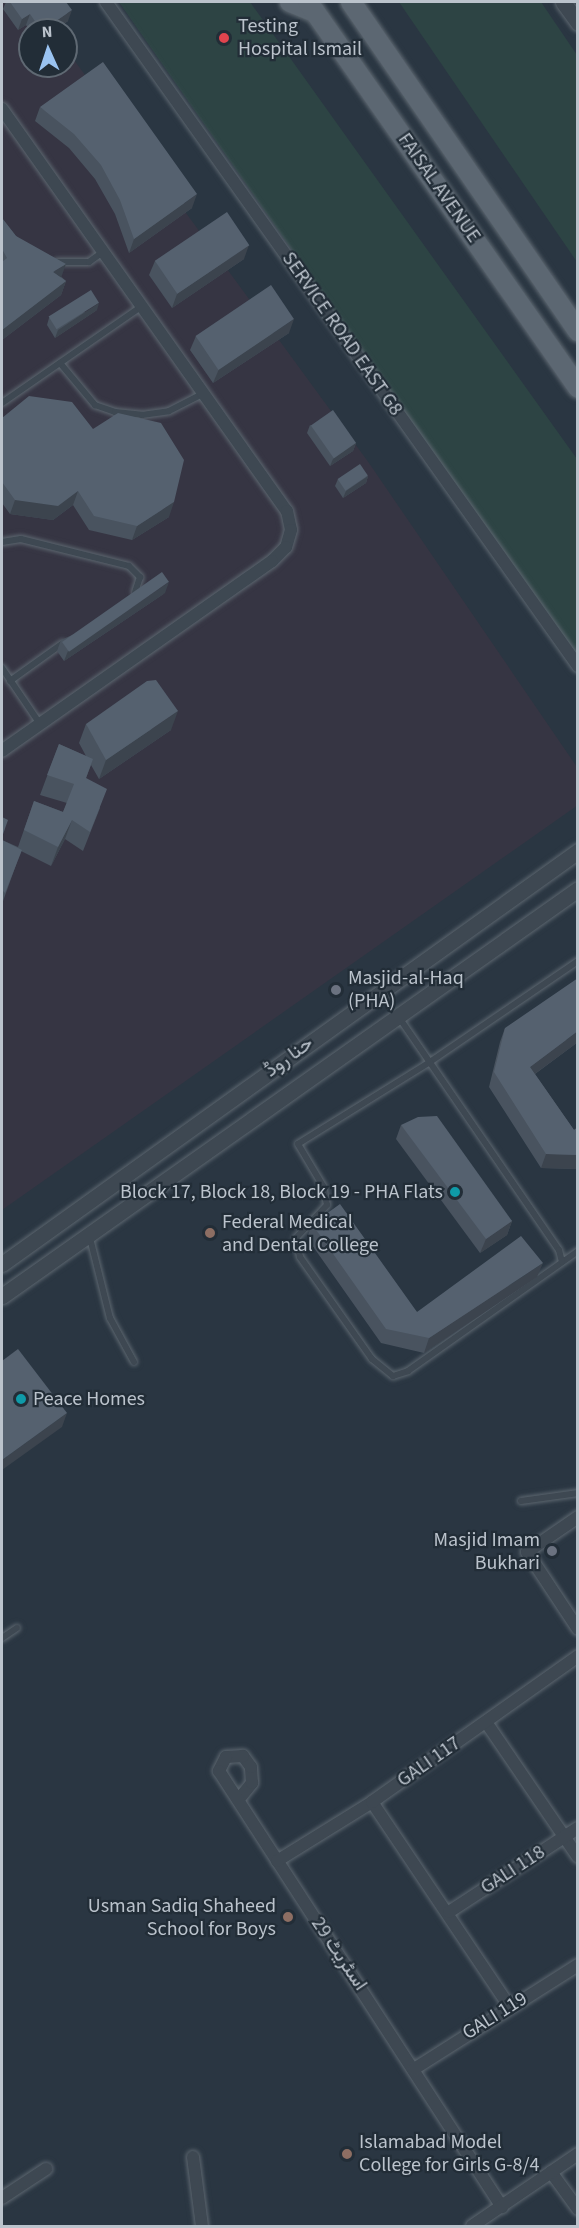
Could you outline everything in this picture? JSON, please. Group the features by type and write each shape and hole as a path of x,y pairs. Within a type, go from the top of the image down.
{"main road":[{"name":"FAISAL AVENUE","path":"290,2 312,7 578,388"},
{"name":"FAISAL AVENUE","path":"351,2 578,331"}],"street":[{"name":"SERVICE ROAD EAST G8","path":"106,2 578,666"},
{"path":"563,2 578,23"},
{"path":"2,751 286,547 291,530 286,511 204,393 104,252 4,119"},
{"name":"حنا روڈ","path":"2,1264 578,851"},
{"name":"حنا روڈ","path":"2,1296 555,901 578,889"},
{"path":"555,901 578,905"},
{"path":"112,1185 127,1207"},
{"path":"578,1517 527,1552 578,1629"},
{"name":"GALI 117","path":"277,1861 372,1802 578,1656"},
{"path":"486,1722 578,1857"},
{"name":"اسٹریٹ 29","path":"239,1799 252,1783 251,1767 243,1756 226,1757 219,1771 502,2206"},
{"path":"372,1802 449,1912 510,2007"},
{"name":"GALI 118","path":"449,1912 578,1828"},
{"name":"GALI 119","path":"414,2068 578,1965"},
{"path":"472,2226 578,2154"},
{"path":"194,2157 202,2226"},
{"path":"2,2198 46,2169"},
{"path":"551,2172 578,2209"}],"lane":[{"path":"45,261 89,262 104,252"},
{"path":"2,403 142,306"},
{"path":"60,363 94,405 115,412 142,415 169,411 204,393"},
{"path":"2,542 21,539 129,566 136,571 141,583 125,599"},
{"path":"10,681 68,640"},
{"path":"2,668 40,724"},
{"path":"578,962 430,1062 298,1144 323,1186 327,1204 297,1238 300,1257 372,1359 393,1376 408,1371 578,1251"},
{"path":"396,1014 559,1250 562,1262"},
{"path":"89,1234 110,1318 134,1362"},
{"path":"521,1501 578,1493"},
{"path":"2,1638 17,1628"}],"shaded area":[{"path":"2,2 31,2 31,18 18,18 18,78 78,78 78,65 369,463 577,767 578,805 2,1210"}],"green space":[{"path":"119,2 250,2 577,459 577,659"},
{"path":"399,2 541,2 577,55 577,262"}],"building":[{"path":"10,2 66,2 72,10 60,18 33,18 30,14 21,18"},
{"path":"103,62 197,194 134,239 120,200 101,165 74,134 40,107"},
{"path":"227,212 249,245 177,294 155,261"},
{"path":"2,218 16,236 66,264 53,272 66,281 2,330 2,262 7,258 2,249"},
{"path":"271,285 294,319 218,370 196,336"},
{"path":"91,290 99,303 57,329 49,316"},
{"path":"29,396 72,402 93,429 118,413 161,423 184,460 174,502 137,526 94,516 78,491 58,506 15,500 2,482 2,418"},
{"path":"333,410 356,443 334,458 311,425"},
{"path":"360,464 368,476 345,491 338,479"},
{"path":"162,572 169,582 69,652 62,642"},
{"path":"156,680 178,711 106,760 86,724 147,681"},
{"path":"59,744 93,759 86,778 107,789 90,832 72,820 58,847 24,830 34,801 63,812 74,784 47,775"},
{"path":"2,817 8,820 2,837"},
{"path":"2,840 22,850 5,893 2,890"},
{"path":"578,978 578,1031 530,1067 574,1130 578,1127 578,1155 546,1154 494,1072 505,1028"},
{"path":"437,1116 512,1221 486,1239 401,1125 418,1117"},
{"path":"340,1204 417,1312 521,1236 543,1263 429,1338 386,1329 312,1224"},
{"name":"Peace Homes","path":"18,1349 67,1413 2,1460 2,1361"}],"place":[{"name":"Testing Hospital Ismail","path":"224,38"},
{"name":"Masjid-al-Haq (PHA)","path":"336,990"},
{"name":"Block 17, Block 18, Block 19 - PHA Flats","path":"455,1192"},
{"name":"Federal Medical and Dental College","path":"210,1233"},
{"name":"Peace Homes","path":"21,1399"},
{"name":"Masjid Imam Bukhari","path":"552,1551"},
{"name":"Usman Sadiq Shaheed School for Boys","path":"288,1917"},
{"name":"Islamabad Model College for Girls G-8/4","path":"347,2154"}]}
